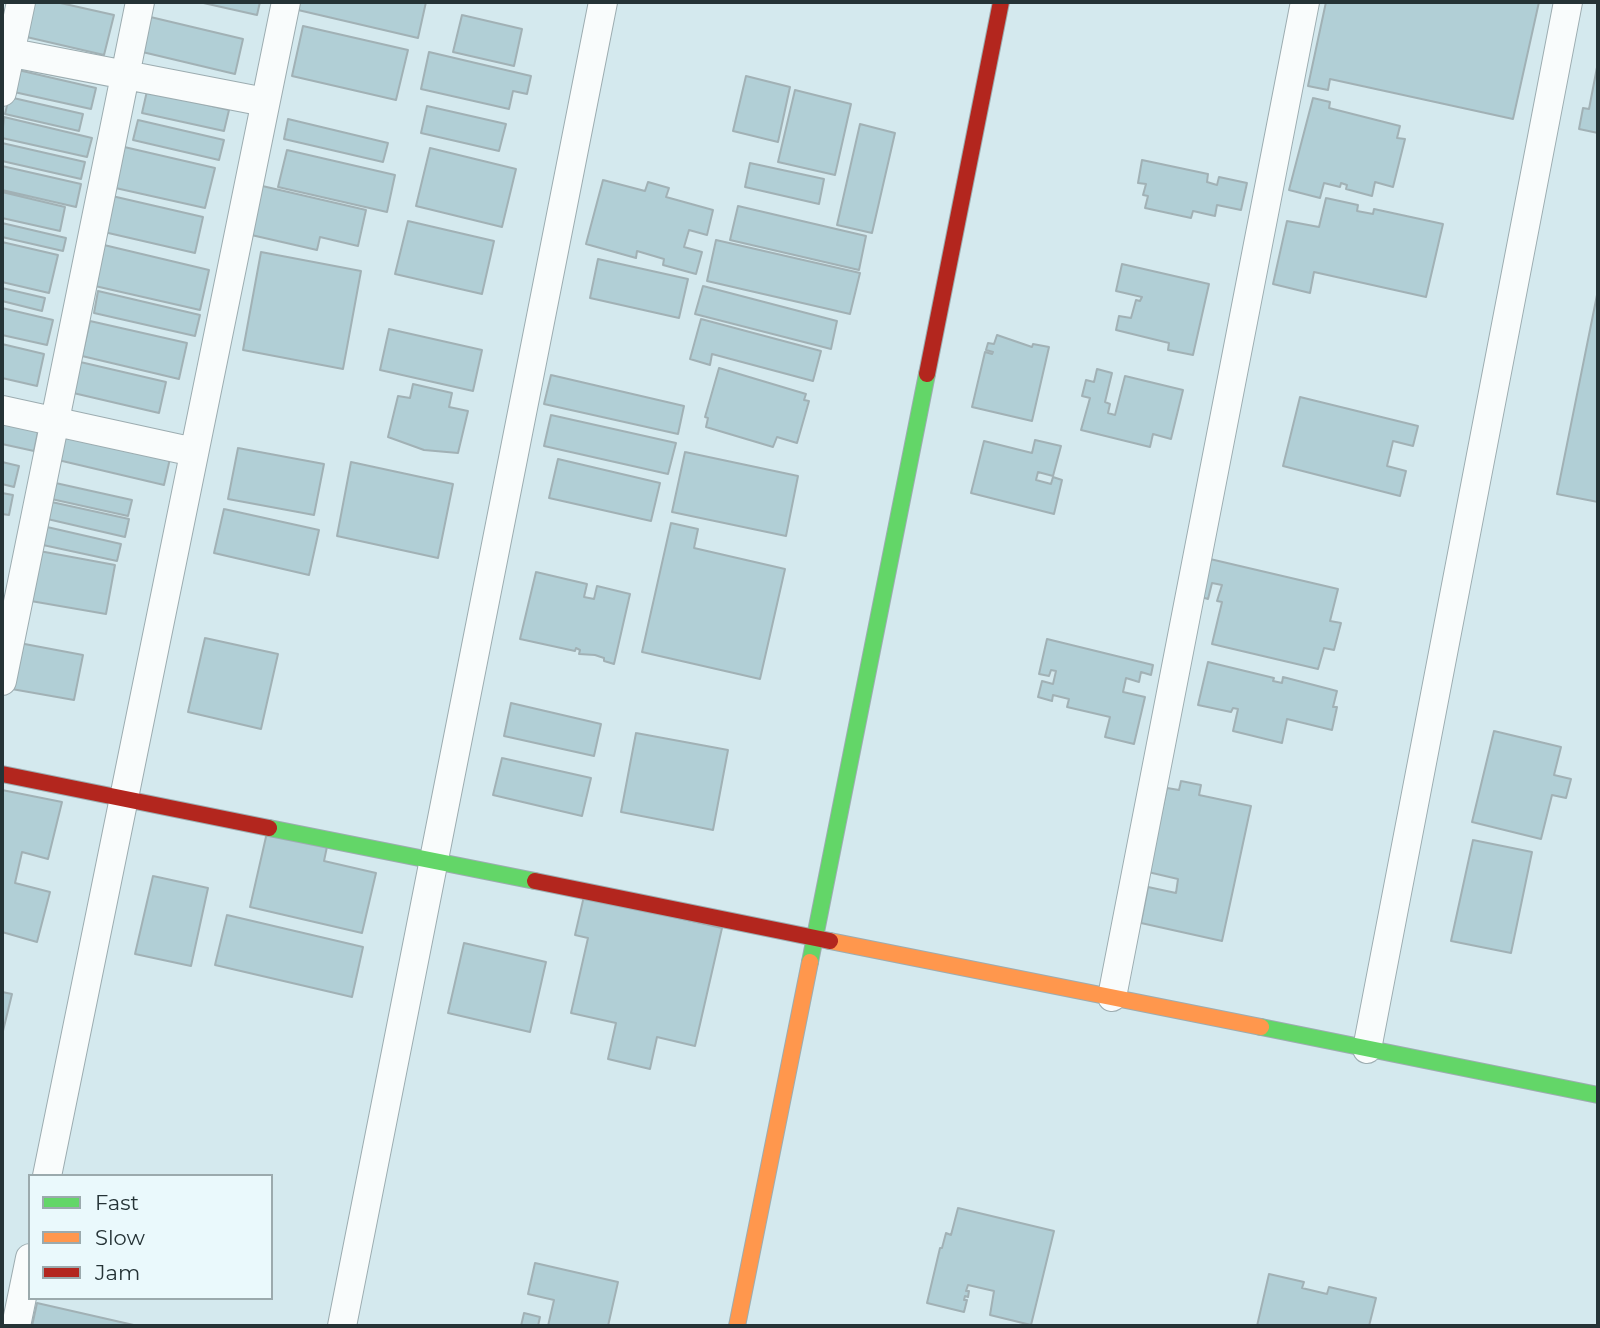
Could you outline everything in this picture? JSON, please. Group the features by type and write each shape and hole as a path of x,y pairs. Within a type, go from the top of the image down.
{"street":[{"path":"2,92 6,52 21,2"},
{"path":"2,681 140,2"},
{"path":"47,1174 286,2"},
{"path":"342,1326 603,2"},
{"path":"737,1326 1001,2"},
{"path":"1112,997 1305,2"},
{"path":"1367,1048 1568,2"},
{"path":"6,52 265,102"},
{"path":"2,410 194,452"},
{"path":"2,774 1598,1095"},
{"path":"16,1326 28,1268"}],"building":[{"path":"26,2 56,2 114,15 104,55 18,35"},
{"path":"199,2 260,2 257,15"},
{"path":"300,2 426,2 418,38 298,10"},
{"path":"1326,2 1539,2 1513,119 1330,79 1328,90 1308,86"},
{"path":"142,15 243,39 235,74 134,50"},
{"path":"462,15 522,29 514,66 453,52"},
{"path":"303,26 408,50 396,100 292,76"},
{"path":"429,52 531,76 527,94 513,91 509,109 421,89"},
{"path":"1598,62 1598,133 1579,129 1583,108 1589,109"},
{"path":"18,70 96,88 91,109 14,92"},
{"path":"746,76 790,87 778,142 733,131"},
{"path":"795,90 851,104 835,175 778,162"},
{"path":"147,91 229,110 224,131 142,113"},
{"path":"9,97 83,114 79,131 5,114"},
{"path":"1313,98 1330,102 1329,108 1400,126 1397,138 1405,139 1393,187 1375,182 1372,196 1346,189 1347,185 1341,183 1340,187 1324,183 1320,198 1289,190"},
{"path":"427,106 506,124 499,151 421,133"},
{"path":"4,117 92,138 87,157 2,138"},
{"path":"288,119 388,143 383,162 284,139"},
{"path":"138,120 224,140 219,160 133,140"},
{"path":"860,124 895,133 872,233 837,225"},
{"path":"2,143 85,162 81,179 2,161"},
{"path":"120,146 215,168 205,208 111,187"},
{"path":"430,148 516,169 502,227 416,206"},
{"path":"287,150 395,175 387,212 278,187"},
{"path":"1142,160 1208,174 1207,182 1217,185 1219,177 1247,183 1241,210 1217,205 1215,216 1193,211 1191,218 1145,208 1148,196 1143,195 1146,184 1138,183"},
{"path":"750,163 824,179 819,204 745,187"},
{"path":"2,166 81,184 76,207 2,190"},
{"path":"603,180 645,191 648,182 669,188 666,197 713,210 707,235 689,230 684,247 702,252 696,274 663,265 664,259 637,251 636,258 586,244"},
{"path":"258,185 366,210 358,246 320,237 317,250 247,234"},
{"path":"2,192 65,207 60,231 2,218"},
{"path":"112,196 203,217 195,253 104,232"},
{"path":"1326,198 1358,205 1357,211 1373,214 1374,209 1443,224 1426,297 1314,272 1310,293 1273,284 1287,221 1319,227"},
{"path":"738,206 866,236 859,270 730,240"},
{"path":"408,221 494,241 482,294 395,274"},
{"path":"2,223 66,238 63,251 2,237"},
{"path":"716,240 860,273 850,314 707,281"},
{"path":"2,242 58,255 49,293 2,282"},
{"path":"104,245 209,270 200,310 95,286"},
{"path":"261,252 361,271 343,369 243,350"},
{"path":"598,259 688,279 679,318 590,298"},
{"path":"1122,264 1209,284 1193,355 1168,350 1169,343 1116,330 1119,316 1131,318 1136,300 1140,301 1142,297 1116,291"},
{"path":"703,286 837,321 831,349 695,314"},
{"path":"2,288 45,298 42,311 2,301"},
{"path":"1598,290 1598,502 1557,494"},
{"path":"98,291 200,315 195,336 94,313"},
{"path":"2,308 53,320 47,345 2,335"},
{"path":"701,319 821,351 813,381 712,354 710,365 690,359"},
{"path":"90,321 187,343 179,379 82,356"},
{"path":"389,329 482,350 473,391 380,370"},
{"path":"997,335 1032,347 1033,344 1049,347 1032,421 972,407 985,352 993,352 986,350 988,343 994,344"},
{"path":"2,344 44,354 37,386 2,378"},
{"path":"76,361 166,382 159,413 69,392"},
{"path":"719,368 806,394 804,400 809,401 797,443 777,437 773,447 706,427 708,418 705,417"},
{"path":"1097,369 1112,373 1105,402 1110,404 1108,413 1115,415 1125,376 1183,390 1171,439 1153,434 1150,447 1081,430 1090,398 1082,396 1086,380 1094,382"},
{"path":"551,375 684,406 678,434 544,404"},
{"path":"413,384 452,393 449,407 468,411 458,453 424,450 388,437 398,396 410,398"},
{"path":"1300,397 1418,426 1413,446 1393,441 1387,466 1406,471 1400,496 1283,466"},
{"path":"2,408 41,417 34,451 2,444"},
{"path":"551,415 676,443 668,474 544,446"},
{"path":"65,429 171,454 164,485 58,460"},
{"path":"1035,440 1061,446 1053,476 1038,472 1036,480 1051,484 1053,477 1062,480 1054,514 971,493 984,441 1032,453"},
{"path":"238,448 324,464 314,515 228,499"},
{"path":"685,452 798,476 786,536 672,512"},
{"path":"558,459 660,483 651,521 549,498"},
{"path":"2,462 19,466 14,487 2,484"},
{"path":"351,462 453,484 438,558 337,536"},
{"path":"51,482 132,500 128,516 47,498"},
{"path":"2,493 13,495 9,515 2,514"},
{"path":"47,501 129,519 125,537 43,518"},
{"path":"224,509 319,530 309,575 214,553"},
{"path":"671,523 698,529 694,548 785,569 760,679 642,652"},
{"path":"47,527 121,544 117,561 43,545"},
{"path":"34,550 115,565 106,614 25,600"},
{"path":"1210,559 1338,589 1330,621 1341,623 1334,650 1324,648 1318,669 1212,644 1222,602 1217,601 1222,585 1212,583 1208,599 1201,597"},
{"path":"536,572 587,584 584,597 594,599 597,586 630,594 614,664 595,655 579,654 580,650 576,648 575,651 520,639"},
{"path":"205,638 278,654 261,729 188,712"},
{"path":"1047,639 1153,665 1151,675 1141,672 1139,682 1126,678 1123,692 1145,697 1134,744 1105,737 1110,717 1067,707 1069,699 1053,695 1052,701 1038,697 1042,681 1053,684 1056,671 1051,670 1049,676 1039,674"},
{"path":"14,642 83,655 74,700 6,688"},
{"path":"1208,662 1274,678 1273,681 1282,683 1283,677 1337,691 1332,730 1287,719 1282,743 1233,731 1238,709 1233,708 1231,712 1198,705"},
{"path":"511,703 601,724 594,756 504,736"},
{"path":"1494,731 1561,747 1554,775 1571,779 1566,798 1552,795 1541,839 1472,822"},
{"path":"636,733 728,750 713,830 621,812"},
{"path":"502,758 591,778 582,816 493,795"},
{"path":"1181,781 1201,785 1199,795 1251,806 1222,941 1141,923 1148,887 1176,893 1178,879 1148,872 1167,788 1179,790"},
{"path":"2,790 62,802 48,859 22,852 15,883 50,892 37,942 2,932"},
{"path":"268,828 328,842 324,861 376,873 362,933 250,907"},
{"path":"1473,840 1532,852 1511,953 1451,941"},
{"path":"153,876 208,888 191,966 135,954"},
{"path":"584,896 722,928 695,1046 657,1037 650,1069 608,1059 616,1023 571,1013 588,938 575,935"},
{"path":"227,915 363,947 352,997 215,965"},
{"path":"464,943 546,962 530,1032 448,1013"},
{"path":"2,992 12,994 2,1035"},
{"path":"958,1208 1054,1231 1031,1325 990,1315 994,1291 968,1285 964,1312 927,1303 940,1248 946,1233 951,1235"},
{"path":"535,1263 618,1282 608,1326 548,1326 554,1300 528,1294"},
{"path":"1269,1274 1304,1282 1302,1288 1327,1294 1329,1287 1376,1298 1369,1326 1257,1326"},
{"path":"37,1303 138,1326 32,1326"},
{"path":"524,1313 540,1317 538,1326 521,1326"}],"traffic: fast":[{"path":"810,962 927,374"},
{"path":"269,828 535,881"},
{"path":"1261,1027 1598,1095"}],"traffic: slow":[{"path":"830,941 1261,1027"},
{"path":"737,1326 810,962"}],"traffic: jam":[{"path":"927,374 1001,2"},
{"path":"2,774 269,828"},
{"path":"535,881 830,941"}]}
